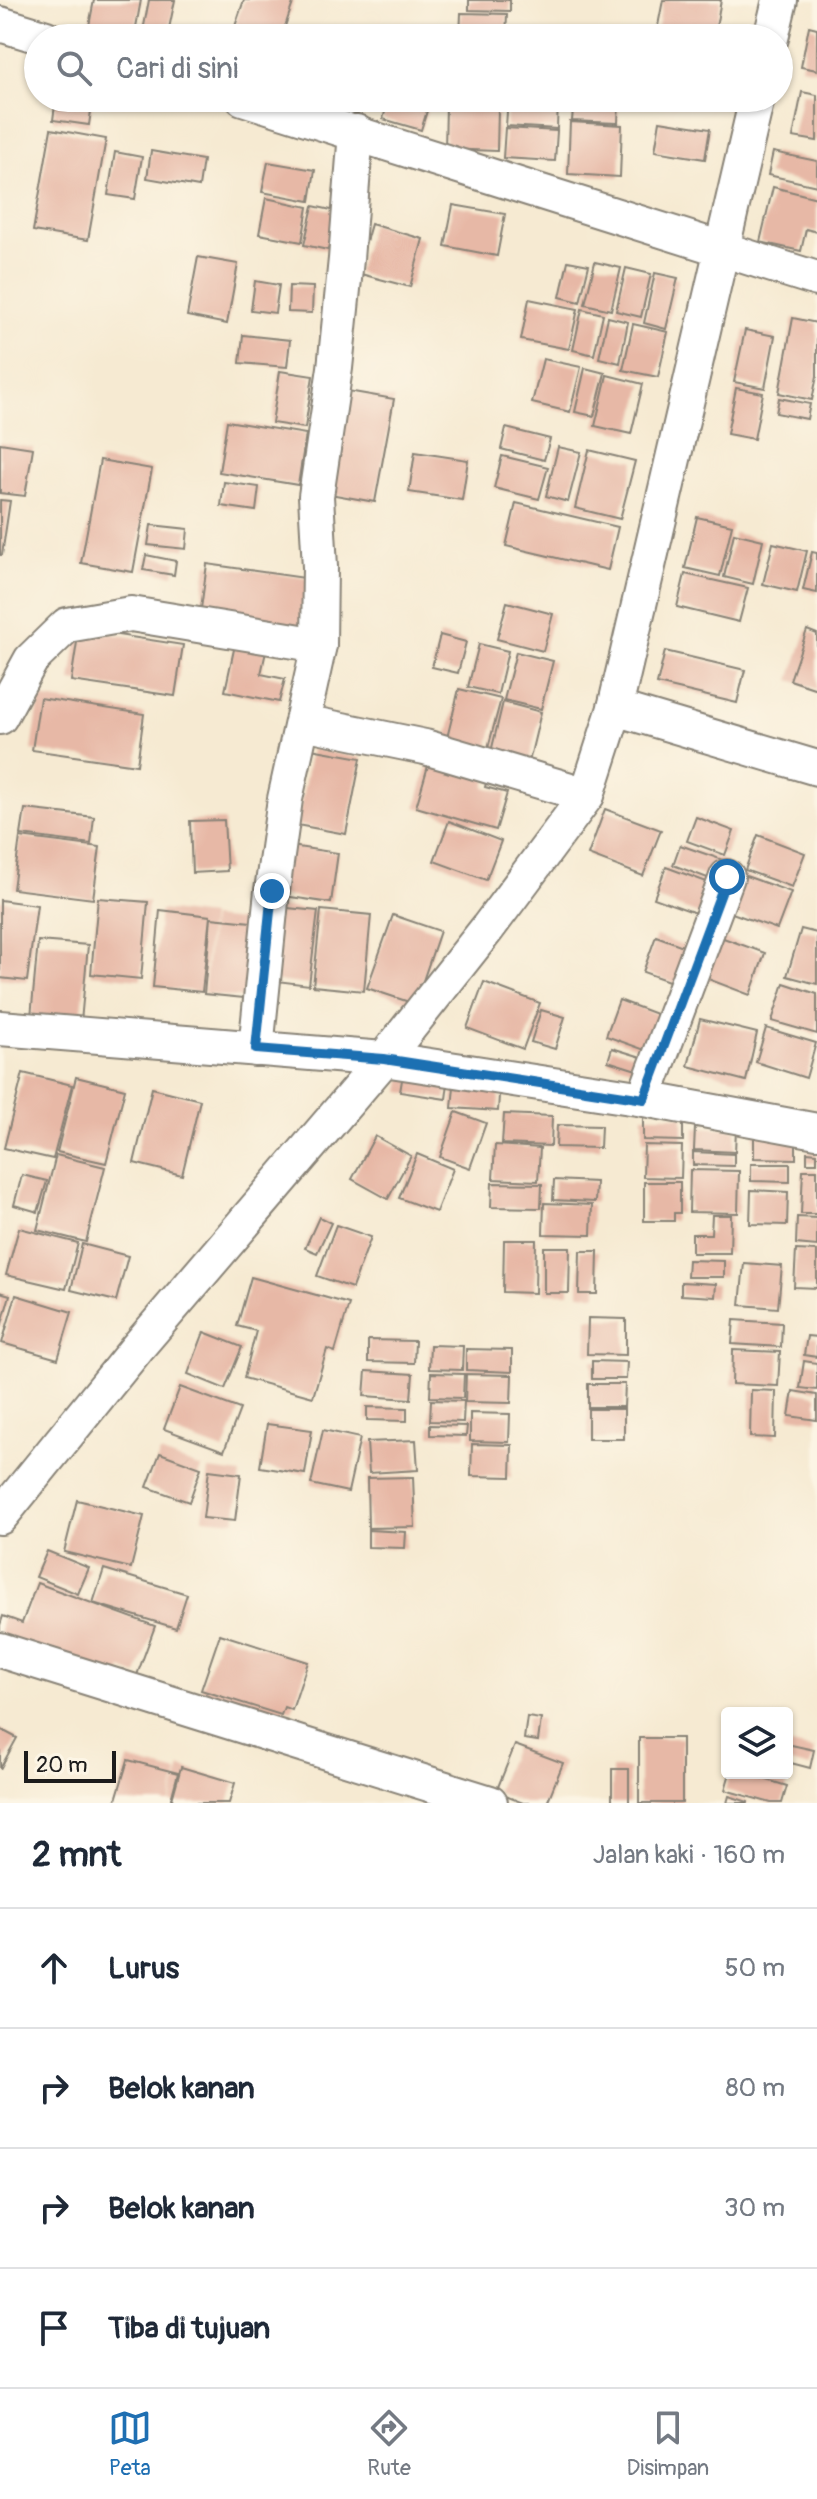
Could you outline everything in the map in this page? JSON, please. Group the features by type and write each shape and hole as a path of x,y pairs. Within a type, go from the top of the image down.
{"street":[{"path":"774,24 780,0"},
{"path":"0,24 24,31"},
{"path":"290,112 817,279"},
{"path":"0,1517 137,1348 384,1059 487,929 587,795 615,708 754,112"},
{"path":"256,1049 285,799 319,645 320,567 316,496 335,368 356,132"},
{"path":"0,717 31,660 67,625 131,614 319,645"},
{"path":"615,708 817,768"},
{"path":"303,722 425,747 587,795"},
{"path":"644,1099 727,877"},
{"path":"0,1028 384,1059 644,1099 817,1131"},
{"path":"0,1650 490,1803"}],"building":[{"path":"94,0 141,0 137,24 89,24"},
{"path":"149,0 175,0 170,24 144,24"},
{"path":"244,0 294,0 286,24 236,24"},
{"path":"469,0 510,0 510,11 469,10"},
{"path":"663,0 721,0 717,24 658,24"},
{"path":"461,13 507,14 507,24 461,24"},
{"path":"809,26 817,28 817,70 801,67"},
{"path":"802,92 817,95 817,141 793,137"},
{"path":"54,112 91,112 89,125 53,120"},
{"path":"385,112 427,112 421,130 383,119"},
{"path":"446,112 498,112 497,151 445,149"},
{"path":"507,112 558,112 557,129 506,126"},
{"path":"573,112 618,112 618,123 572,121"},
{"path":"660,121 710,129 705,159 655,151"},
{"path":"570,122 622,125 620,177 568,174"},
{"path":"505,128 557,131 555,161 503,158"},
{"path":"51,129 106,139 88,240 33,231"},
{"path":"151,151 203,160 199,187 147,178"},
{"path":"115,152 142,157 135,199 108,195"},
{"path":"773,152 817,161 817,186 768,175"},
{"path":"268,162 315,170 310,201 262,192"},
{"path":"773,187 817,198 817,232 806,229 801,251 760,242"},
{"path":"266,198 308,207 302,242 259,234"},
{"path":"453,205 505,214 497,256 445,246"},
{"path":"313,206 336,211 328,250 304,245"},
{"path":"371,224 423,239 410,287 357,273"},
{"path":"198,257 238,264 227,324 187,316"},
{"path":"568,261 589,265 580,302 560,297"},
{"path":"595,262 621,268 611,310 585,304"},
{"path":"626,268 651,274 641,317 616,311"},
{"path":"655,273 678,278 666,329 644,323"},
{"path":"255,281 279,285 275,313 251,310"},
{"path":"289,286 313,287 312,313 288,312"},
{"path":"529,299 578,309 569,349 521,340"},
{"path":"582,309 603,314 594,355 573,350"},
{"path":"608,317 628,322 620,363 599,358"},
{"path":"793,318 817,323 817,376 812,400 779,393"},
{"path":"633,324 668,332 658,377 623,370"},
{"path":"745,330 775,336 765,388 734,382"},
{"path":"243,335 290,340 287,367 240,363"},
{"path":"543,359 581,367 570,412 532,403"},
{"path":"585,368 605,373 594,416 575,412"},
{"path":"280,371 313,376 305,428 272,423"},
{"path":"607,375 643,384 631,434 595,426"},
{"path":"736,388 763,393 754,439 727,434"},
{"path":"342,390 394,399 375,502 324,493"},
{"path":"779,398 810,404 807,419 776,413"},
{"path":"227,421 306,434 298,485 219,472"},
{"path":"506,428 550,439 544,460 501,449"},
{"path":"0,443 33,448 25,496 0,493"},
{"path":"558,447 581,452 568,502 546,496"},
{"path":"589,450 635,461 620,519 575,508"},
{"path":"415,452 468,460 462,500 409,492"},
{"path":"502,456 548,467 539,499 494,488"},
{"path":"100,460 152,469 133,572 81,563"},
{"path":"224,482 259,487 256,511 221,506"},
{"path":"0,500 10,501 2,555 0,555"},
{"path":"516,503 618,527 608,570 506,546"},
{"path":"697,517 732,525 720,576 685,568"},
{"path":"151,525 188,529 186,549 148,545"},
{"path":"734,533 763,540 753,584 724,577"},
{"path":"773,543 807,551 797,592 763,584"},
{"path":"812,552 817,553 817,593 803,590"},
{"path":"146,555 176,561 174,575 143,570"},
{"path":"207,564 312,579 304,631 200,616"},
{"path":"685,574 748,588 739,622 677,607"},
{"path":"507,602 553,614 543,651 497,639"},
{"path":"79,629 183,645 175,696 71,681"},
{"path":"807,630 817,634 817,689 790,680"},
{"path":"440,635 466,642 458,673 432,667"},
{"path":"236,640 267,647 261,674 285,679 279,702 225,691"},
{"path":"479,644 508,651 498,694 468,687"},
{"path":"665,651 745,670 737,703 657,684"},
{"path":"516,652 553,661 541,709 504,700"},
{"path":"459,689 501,699 488,748 447,738"},
{"path":"40,698 144,714 137,765 32,750"},
{"path":"503,702 541,712 529,762 491,752"},
{"path":"311,749 361,758 346,834 297,825"},
{"path":"430,759 488,776 485,787 507,793 496,830 416,807"},
{"path":"25,809 94,817 91,844 21,835"},
{"path":"605,809 661,830 643,876 588,855"},
{"path":"696,817 734,831 725,855 687,841"},
{"path":"224,820 227,871 192,873 190,821"},
{"path":"449,821 501,841 486,880 434,861"},
{"path":"758,835 805,853 792,887 745,870"},
{"path":"20,837 100,847 93,899 13,889"},
{"path":"284,845 338,853 331,903 277,895"},
{"path":"680,845 726,861 718,882 673,865"},
{"path":"666,867 715,885 704,916 654,898"},
{"path":"743,875 791,892 777,929 729,912"},
{"path":"98,898 148,902 141,979 91,974"},
{"path":"0,900 37,905 27,981 0,978"},
{"path":"277,907 318,911 309,985 268,980"},
{"path":"160,910 210,916 202,992 153,987"},
{"path":"321,910 371,915 364,991 313,986"},
{"path":"393,915 440,931 415,1004 367,988"},
{"path":"211,918 261,923 254,999 204,994"},
{"path":"801,929 817,933 817,984 787,976"},
{"path":"715,935 765,953 750,995 700,976"},
{"path":"656,936 694,950 680,985 643,972"},
{"path":"38,941 88,945 81,1022 31,1017"},
{"path":"484,982 540,1003 523,1049 467,1028"},
{"path":"784,983 817,994 817,1034 772,1021"},
{"path":"619,1000 667,1018 653,1053 606,1036"},
{"path":"541,1010 565,1017 555,1049 531,1042"},
{"path":"700,1019 757,1033 746,1081 688,1066"},
{"path":"766,1028 816,1043 806,1078 756,1062"},
{"path":"612,1048 651,1060 646,1073 608,1061"},
{"path":"404,1068 449,1075 446,1099 400,1092"},
{"path":"23,1073 72,1085 53,1159 4,1148"},
{"path":"455,1076 500,1080 498,1111 452,1108"},
{"path":"76,1077 125,1089 106,1163 57,1152"},
{"path":"152,1088 200,1100 182,1175 134,1163"},
{"path":"456,1112 486,1123 470,1168 440,1157"},
{"path":"504,1114 552,1116 551,1146 502,1144"},
{"path":"643,1116 683,1116 683,1141 643,1140"},
{"path":"557,1125 601,1126 600,1148 556,1147"},
{"path":"695,1127 736,1129 735,1152 694,1150"},
{"path":"754,1134 796,1134 796,1159 754,1158"},
{"path":"375,1136 411,1156 388,1199 352,1179"},
{"path":"495,1145 540,1148 538,1181 493,1179"},
{"path":"644,1145 682,1146 681,1178 643,1177"},
{"path":"693,1152 734,1154 734,1166 693,1165"},
{"path":"807,1152 817,1153 817,1163 807,1163"},
{"path":"417,1154 453,1169 436,1212 399,1198"},
{"path":"56,1155 105,1167 86,1242 37,1230"},
{"path":"751,1164 790,1164 790,1182 751,1181"},
{"path":"690,1170 739,1171 738,1213 689,1212"},
{"path":"803,1170 817,1170 817,1214 801,1214"},
{"path":"22,1175 47,1181 38,1212 14,1205"},
{"path":"554,1180 596,1182 595,1202 553,1200"},
{"path":"644,1182 680,1182 680,1213 674,1213 674,1221 644,1221"},
{"path":"492,1183 542,1184 541,1208 491,1207"},
{"path":"751,1190 788,1192 787,1225 750,1224"},
{"path":"544,1203 592,1205 591,1235 543,1234"},
{"path":"712,1215 731,1215 730,1253 692,1253 692,1234 711,1234"},
{"path":"319,1217 331,1223 317,1253 305,1248"},
{"path":"797,1217 817,1218 817,1246 796,1244"},
{"path":"336,1225 371,1237 352,1288 317,1276"},
{"path":"19,1228 78,1243 66,1289 6,1275"},
{"path":"504,1240 536,1240 535,1293 503,1292"},
{"path":"82,1244 128,1256 116,1301 71,1290"},
{"path":"544,1247 570,1247 569,1293 544,1293"},
{"path":"796,1250 817,1251 817,1288 794,1287"},
{"path":"580,1251 598,1251 597,1294 579,1294"},
{"path":"688,1260 724,1261 724,1277 687,1277"},
{"path":"744,1263 782,1266 778,1308 740,1305"},
{"path":"251,1277 349,1304 335,1352 327,1349 313,1397 244,1378 256,1331 237,1326"},
{"path":"681,1282 716,1284 715,1297 681,1295"},
{"path":"0,1292 10,1295 1,1327 0,1327"},
{"path":"16,1295 72,1312 58,1359 2,1343"},
{"path":"588,1318 626,1319 626,1355 587,1354"},
{"path":"734,1320 782,1323 781,1347 732,1344"},
{"path":"204,1332 242,1347 225,1389 188,1374"},
{"path":"807,1336 817,1337 817,1357 804,1355"},
{"path":"368,1340 415,1341 414,1363 368,1362"},
{"path":"430,1345 463,1346 462,1370 429,1369"},
{"path":"466,1349 512,1350 512,1372 466,1370"},
{"path":"733,1350 780,1352 778,1386 732,1384"},
{"path":"592,1361 627,1362 626,1379 592,1379"},
{"path":"804,1361 817,1363 817,1390 800,1388"},
{"path":"366,1371 413,1374 411,1399 364,1396"},
{"path":"431,1373 464,1374 463,1398 430,1397"},
{"path":"466,1374 512,1375 511,1403 465,1402"},
{"path":"588,1384 625,1384 624,1407 588,1407"},
{"path":"180,1387 240,1409 224,1451 164,1429"},
{"path":"751,1390 776,1391 775,1438 750,1437"},
{"path":"793,1391 817,1395 817,1420 789,1416"},
{"path":"431,1400 464,1401 463,1422 430,1421"},
{"path":"367,1407 407,1408 407,1421 367,1420"},
{"path":"588,1409 624,1409 624,1439 588,1439"},
{"path":"470,1413 510,1414 509,1442 470,1441"},
{"path":"267,1424 312,1430 305,1474 260,1467"},
{"path":"430,1425 467,1426 466,1436 430,1435"},
{"path":"323,1430 360,1438 348,1492 311,1484"},
{"path":"416,1440 418,1470 369,1473 367,1442"},
{"path":"472,1444 512,1445 511,1477 471,1476"},
{"path":"160,1453 201,1468 189,1502 147,1487"},
{"path":"209,1470 241,1474 235,1521 203,1518"},
{"path":"413,1477 415,1527 368,1528 367,1478"},
{"path":"77,1500 144,1516 131,1568 64,1552"},
{"path":"368,1530 406,1532 405,1548 368,1547"},
{"path":"47,1551 89,1568 78,1594 36,1577"},
{"path":"104,1569 187,1594 176,1628 93,1603"},
{"path":"37,1583 155,1626 137,1675 122,1669 116,1686 0,1645 3,1616 22,1623"},
{"path":"220,1634 308,1662 292,1710 284,1707 281,1715 201,1690"},
{"path":"527,1717 541,1719 538,1741 524,1739"},
{"path":"0,1729 17,1738 0,1769"},
{"path":"639,1738 682,1738 682,1803 639,1803"},
{"path":"515,1745 563,1763 547,1803 523,1803 496,1792"},
{"path":"793,1745 814,1750 810,1768 793,1764"},
{"path":"128,1760 178,1773 170,1803 115,1803"},
{"path":"181,1767 235,1783 229,1803 171,1803"},
{"path":"612,1769 629,1769 629,1803 612,1803"},
{"path":"728,1779 764,1779 787,1786 782,1803 771,1803 725,1790"},
{"path":"729,1796 748,1802 748,1803 727,1803"}],"route":[{"path":"272,891 256,1049 384,1059 644,1099 727,877"}]}
